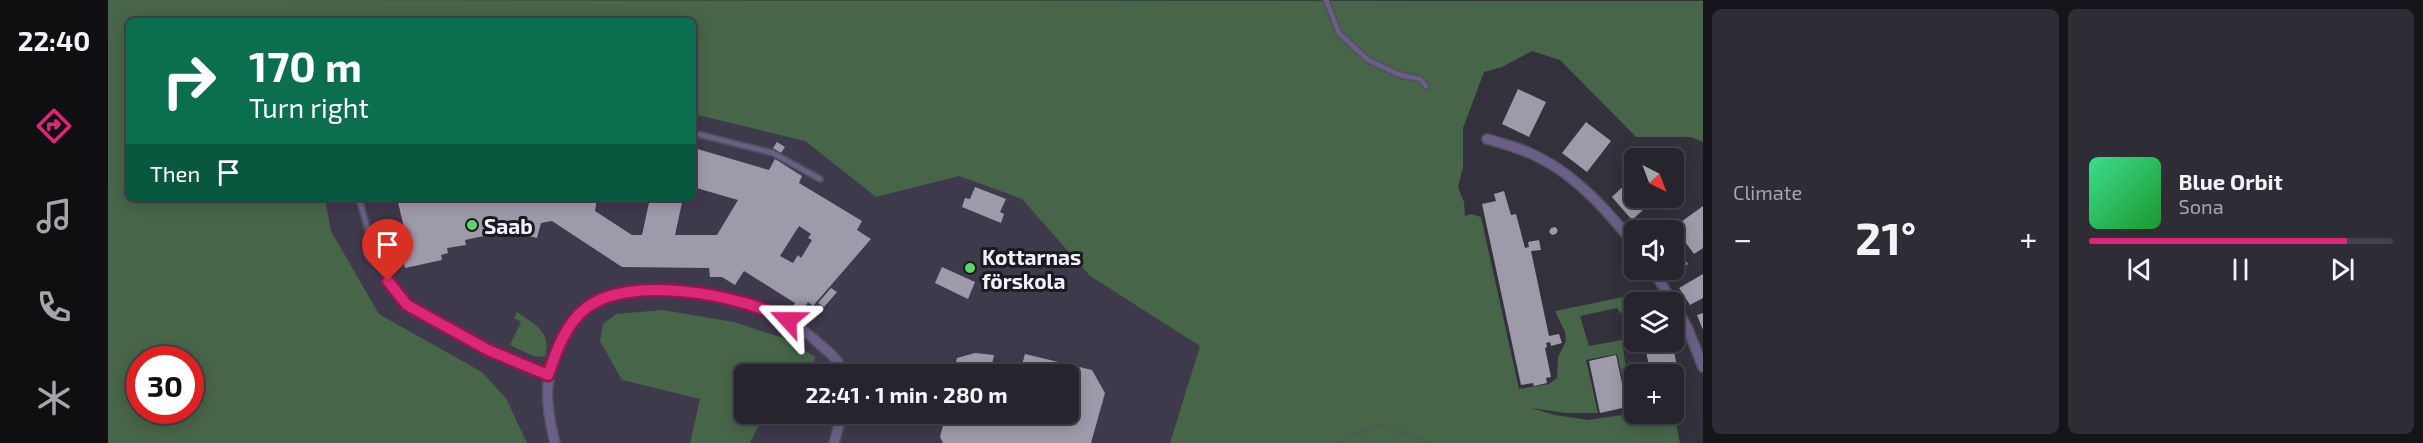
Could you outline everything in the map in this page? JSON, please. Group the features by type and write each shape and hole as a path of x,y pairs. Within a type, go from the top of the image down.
{"street":[{"path":"1487,139 1541,158 1599,204 1624,232"},
{"path":"555,443 548,408 548,375 569,327 588,306 604,299 648,290 717,296 771,311 810,336 838,360 839,364"},
{"path":"1684,322 1703,367"},
{"path":"834,443 839,424"}],"lane":[{"path":"1326,0 1339,33 1368,60 1400,75 1420,79 1426,86"},
{"path":"696,134 773,153 820,179"},
{"path":"359,201 377,263 407,305 488,350 548,375"}],"shaded area":[{"path":"696,115 805,141 876,197 959,176 1022,199 1090,276 1201,346 1170,443 527,443 506,398 482,372 379,314 331,231 326,201 696,201"}],"green space":[{"path":"108,0 1703,1 1703,142 1691,137 1636,137 1560,60 1532,51 1502,67 1484,72 1463,128 1463,167 1458,187 1464,202 1465,216 1471,214 1481,217 1519,389 1549,384 1557,378 1558,357 1566,341 1565,332 1555,311 1623,297 1624,304 1621,314 1617,308 1580,316 1589,346 1622,340 1625,364 1624,376 1622,376 1617,354 1586,360 1598,413 1566,413 1531,408 1555,415 1588,420 1624,415 1624,424 1676,424 1680,443 1170,443 1200,346 1090,276 1022,199 959,176 876,197 805,141 696,115 696,18 126,18 126,201 326,201 331,231 379,314 482,372 506,398 527,443 108,443"},
{"path":"663,310 734,322 783,338 815,357 814,364 734,364 734,424 759,424 750,443 690,443 700,399 622,380 600,341 603,324 616,314"},
{"path":"517,312 536,325 544,335 547,348 545,357 533,356 510,345 521,322 514,318"}],"building":[{"path":"1518,89 1546,102 1529,137 1502,124"},
{"path":"1586,122 1611,141 1587,172 1562,153"},
{"path":"777,142 785,147 781,153 773,148"},
{"name":"Saab","path":"696,149 769,170 775,159 802,176 799,183 862,221 857,230 871,239 813,306 808,302 800,315 791,309 795,303 744,271 735,285 722,277 710,277 709,268 622,267 552,221 541,223 537,238 520,234 522,228 465,240 466,245 447,248 448,253 441,255 442,260 405,268 400,246 408,245 398,201 597,201 595,211 632,235 642,235 649,201 682,201 675,235 717,235 738,200 696,188","holes":["799,226 811,234 808,238 812,240 801,258 798,255 793,263 780,256"]},
{"path":"1624,186 1624,208 1645,208 1632,220 1612,197"},
{"path":"975,187 1006,199 1000,212 1004,214 1001,223 962,207 965,198 970,199"},
{"path":"1504,191 1511,215 1516,214 1525,248 1529,247 1528,242 1539,240 1541,250 1531,251 1549,336 1559,334 1562,343 1551,346 1550,342 1546,343 1551,377 1546,378 1547,383 1534,386 1533,383 1521,385 1482,204 1496,201 1494,194"},
{"path":"1703,206 1703,248 1694,254 1684,240 1684,220"},
{"path":"1555,227 1558,230 1552,235 1549,232"},
{"path":"942,267 975,282 968,299 935,283"},
{"path":"1703,274 1703,298 1690,305 1684,292 1679,288"},
{"path":"831,288 837,292 824,307 818,303"},
{"path":"1703,313 1703,330 1697,315"},
{"path":"1646,352 1674,352 1676,364 1649,364"},
{"path":"975,353 994,355 992,364 956,364 957,358"},
{"path":"1025,354 1067,364 1022,364"},
{"path":"1616,355 1624,393 1624,408 1600,413 1589,361"},
{"path":"1079,367 1092,370 1105,393 1091,443 943,443 940,437 943,424 1079,424"}],"waterway":[{"path":"1338,443 1352,435 1382,425 1390,430 1408,433 1431,443"}],"place":[{"name":"Saab","path":"472,225"},
{"name":"Kottarnas förskola","path":"970,268"}],"route":[{"path":"388,281 407,305 488,350 548,375 553,359 577,316 588,306 619,295 648,290 683,291 717,296 771,311 788,320"}]}
